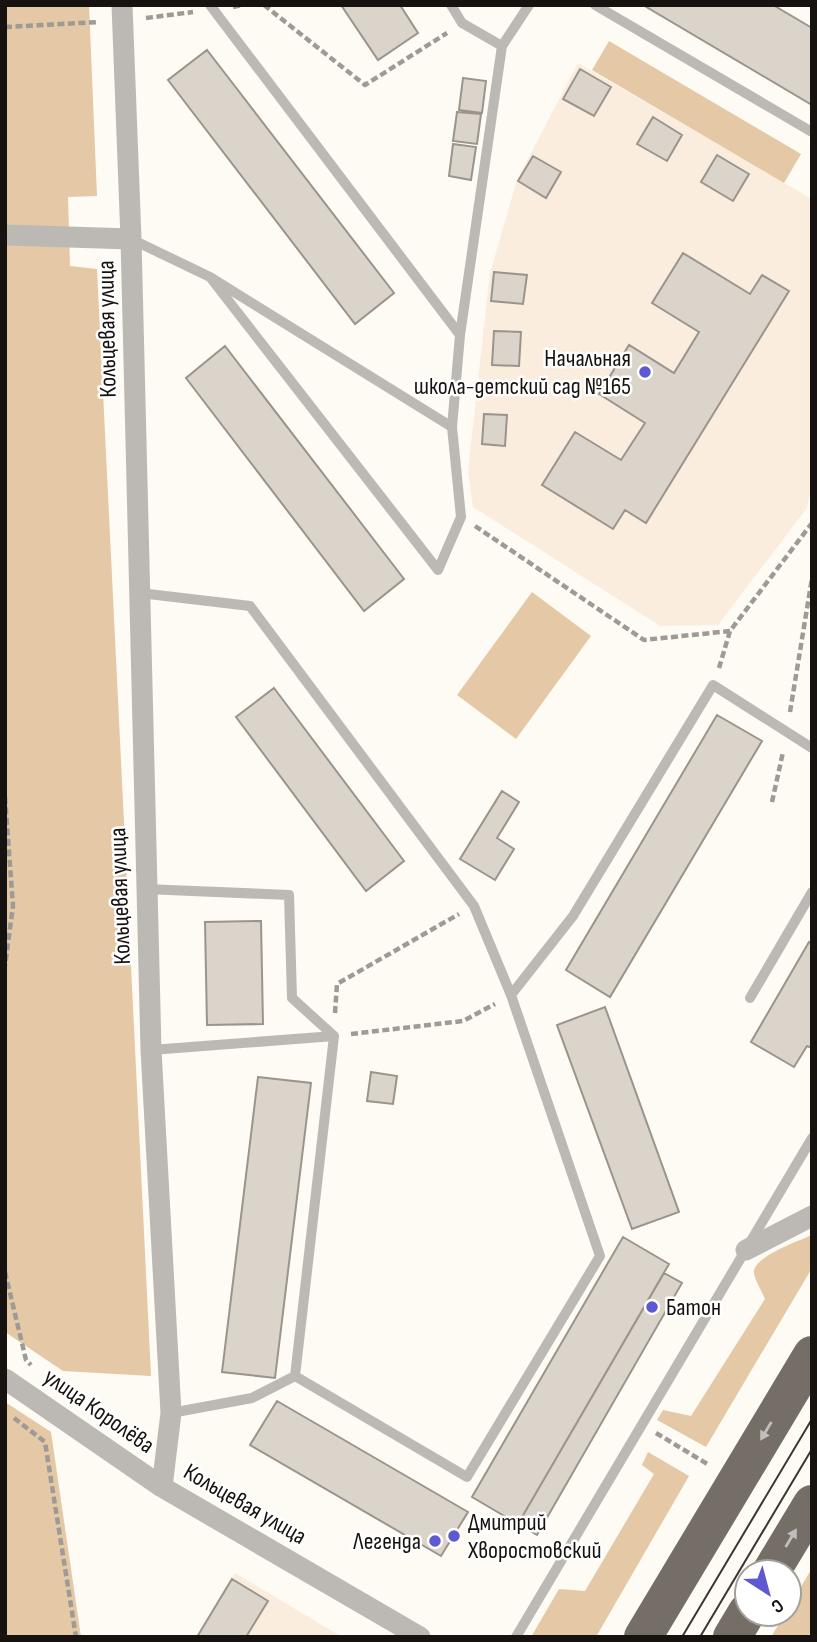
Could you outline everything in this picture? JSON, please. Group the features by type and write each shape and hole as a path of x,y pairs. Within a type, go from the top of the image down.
{"highway":[{"path":"643,1637 812,1355"},
{"path":"779,1558 812,1504"}],"street":[{"name":"Кольцевая улица","path":"122,13 131,239 150,1050 171,1413 162,1487 420,1637"},
{"path":"5,235 131,239"},
{"path":"746,1250 812,1216"},
{"name":"улица Королёва","path":"5,1379 162,1487"}],"lane":[{"path":"450,5 462,23 502,46"},
{"path":"210,277 438,570 461,517 452,427 460,335 502,46 529,5"},
{"path":"595,5 812,132"},
{"path":"211,7 460,335"},
{"path":"131,239 210,277 452,427"},
{"path":"140,593 250,606 474,906 511,995 600,1256 467,1477 295,1376"},
{"path":"511,995 573,916 713,685 812,748"},
{"path":"145,889 289,895 292,998 334,1037"},
{"path":"750,998 811,896"},
{"path":"150,1050 334,1037"},
{"path":"295,1376 334,1037"},
{"path":"516,1637 812,1138"},
{"path":"171,1413 252,1398 295,1376"}],"path":[{"path":"5,27 122,13 243,5"},
{"path":"264,5 365,85 462,23"},
{"path":"461,517 643,640 730,631"},
{"path":"713,685 730,631 812,523"},
{"path":"772,802 787,732 812,578"},
{"path":"5,797 13,906 5,966"},
{"path":"474,906 337,984 334,1037 463,1021 511,995"},
{"path":"5,1272 26,1360 35,1368"},
{"path":"5,1294 12,1307"},
{"path":"13,1417 45,1442 76,1637"},
{"path":"642,1425 710,1465"}],"shaded area":[{"path":"5,5 89,5 97,196 68,197 70,266 97,269 151,1376 63,1371 5,1332"},
{"path":"609,41 801,154 784,183 592,70"},
{"name":"Начальная школа-детский сад №165","path":"578,63 812,199 812,484 807,508 718,625 660,626 473,507 468,471 490,273 517,180"},
{"path":"532,592 591,636 516,739 457,695"},
{"path":"812,1235 812,1268 706,1447 657,1420 663,1410 691,1416 765,1299 754,1273 755,1267 777,1250"},
{"path":"5,1402 51,1432 81,1637 5,1637"},
{"path":"648,1452 689,1476 596,1637 531,1637 559,1589 585,1591 654,1474 642,1465"},
{"path":"812,1568 812,1630 808,1637 771,1637 776,1628 803,1628 803,1583"},
{"path":"235,1573 342,1637 197,1637"}],"building":[{"path":"341,5 400,5 418,33 378,60"},
{"path":"643,5 773,5 812,28 812,105"},
{"path":"207,50 394,293 355,324 168,80"},
{"path":"580,69 611,87 594,116 563,99"},
{"path":"463,78 486,81 482,113 459,110"},
{"path":"457,112 481,114 477,144 453,141"},
{"path":"653,117 682,135 667,161 637,144"},
{"path":"453,144 476,147 471,180 449,176"},
{"path":"717,155 749,174 733,201 701,182"},
{"path":"533,156 561,172 546,198 518,181"},
{"path":"683,253 750,294 762,275 789,291 646,523 625,510 613,529 542,485 575,432 621,460 645,423 599,394 629,345 674,373 699,332 652,303"},
{"path":"494,272 527,275 523,304 491,301"},
{"path":"494,331 521,332 519,366 492,365"},
{"path":"225,346 404,579 364,611 186,378"},
{"path":"484,414 507,415 505,446 482,444"},
{"path":"274,688 404,861 366,891 236,717"},
{"path":"717,715 762,741 610,997 566,970"},
{"path":"502,791 519,802 497,838 514,849 495,880 460,859"},
{"path":"261,921 263,1024 207,1025 205,922"},
{"path":"809,942 812,944 812,1048 807,1046 794,1067 751,1042"},
{"path":"605,1007 679,1212 632,1229 557,1025"},
{"path":"371,1072 397,1076 393,1104 367,1101"},
{"path":"258,1077 311,1083 275,1378 222,1372"},
{"path":"623,1237 669,1264 518,1524 472,1497"},
{"path":"664,1273 682,1283 537,1535 518,1524"},
{"path":"277,1401 468,1512 441,1556 250,1445"},
{"path":"232,1579 268,1601 246,1637 197,1637"}],"tram line":[{"path":"682,1637 812,1419"},
{"path":"700,1637 812,1449"}],"place":[{"name":"Начальная школа-детский сад №165","path":"645,372"},
{"name":"Батон","path":"652,1307"},
{"name":"Дмитрий Хворостовский","path":"454,1536"},
{"name":"Легенда","path":"435,1541"}]}
